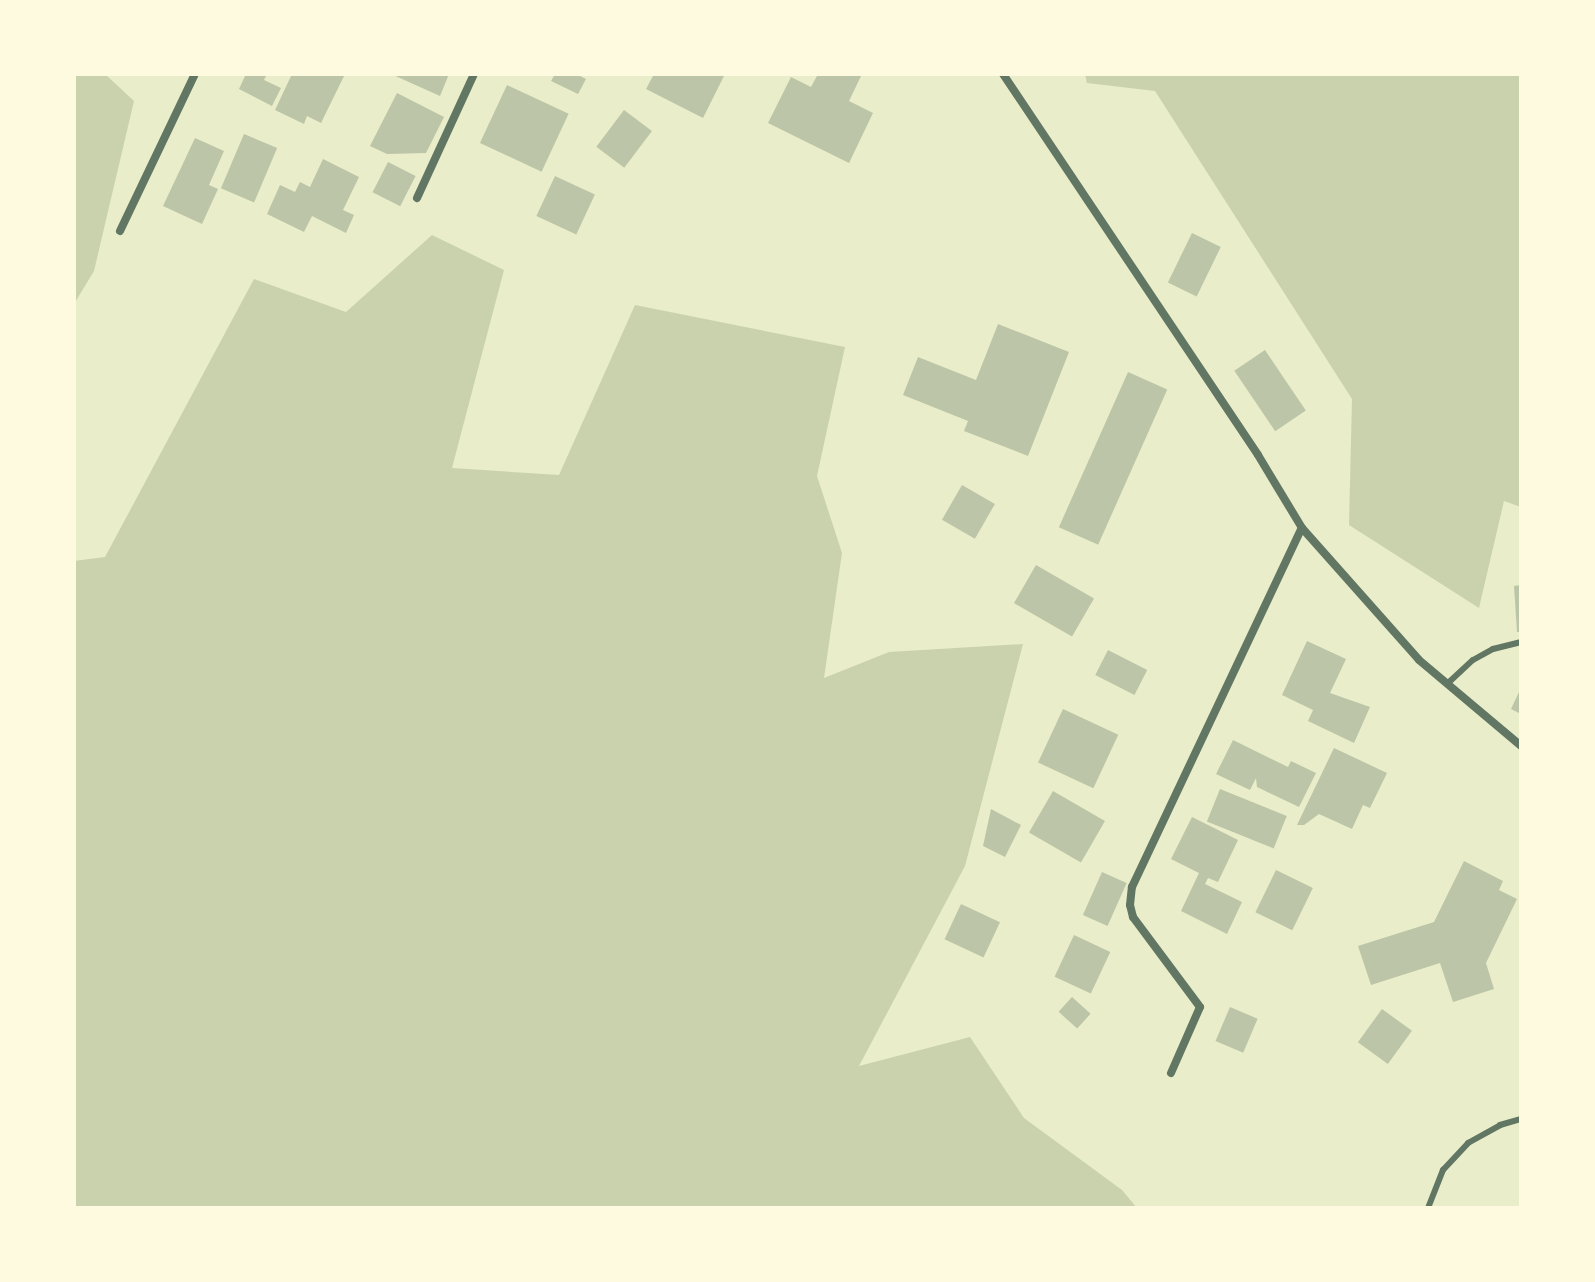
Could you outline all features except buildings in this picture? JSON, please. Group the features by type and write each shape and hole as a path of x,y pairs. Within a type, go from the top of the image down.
{"street":[{"path":"120,231 195,74"},
{"path":"417,198 474,74"},
{"path":"1003,74 1258,455 1302,528 1419,660 1521,746"},
{"path":"1171,1073 1200,1007 1133,917 1132,887 1302,528"}],"lane":[{"path":"1447,684 1473,660 1493,649 1521,642"},
{"path":"1428,1208 1443,1170 1468,1143 1500,1125 1521,1119"}],"green space":[{"path":"74,74 105,74 134,101 94,271 74,304"},
{"path":"1085,74 1521,74 1521,507 1504,501 1479,608 1349,525 1352,399 1155,91 1087,83"},
{"path":"432,235 504,270 452,468 559,475 635,305 845,347 817,476 842,553 824,678 889,652 1023,644 965,866 859,1066 970,1037 1024,1118 1122,1190 1137,1208 74,1208 74,561 105,557 254,279 346,312"}]}
